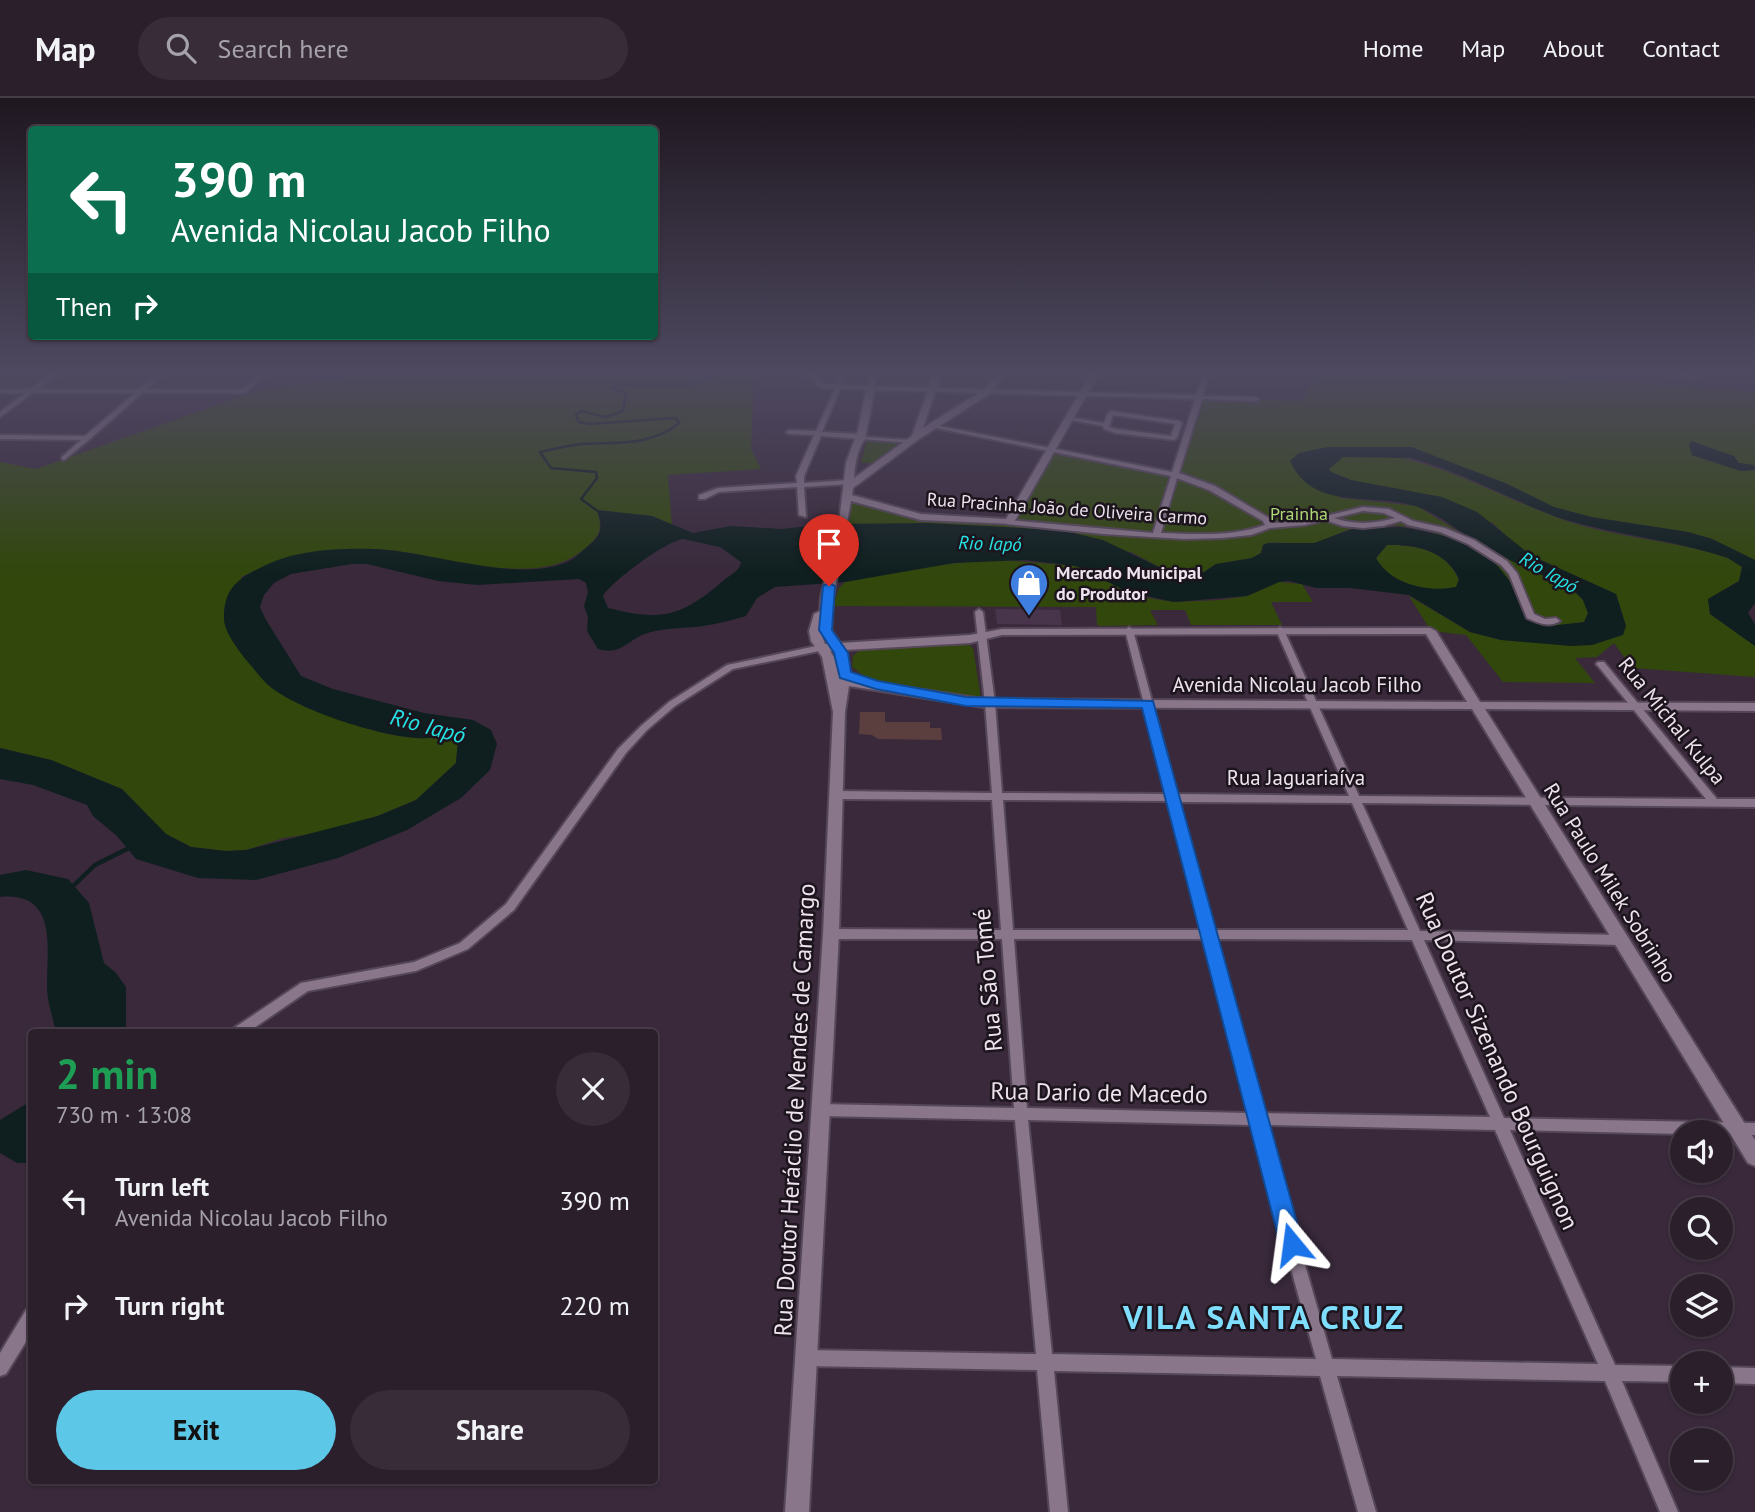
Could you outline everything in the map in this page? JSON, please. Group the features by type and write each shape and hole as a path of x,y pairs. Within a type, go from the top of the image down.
{"street":[{"path":"64,458 84,441"},
{"path":"803,515 799,488 815,441"},
{"path":"839,678 821,648 816,631 844,522 859,441"},
{"path":"702,497 718,490 799,488 866,475 911,441"},
{"path":"983,441 1174,474 1212,488 1259,515 1269,526"},
{"path":"1009,522 1056,441"},
{"path":"1156,535 1185,441"},
{"path":"851,478 886,461"},
{"name":"Rua Pracinha João de Oliveira Carmo","path":"851,478 921,517 1204,538 1260,530 1269,526 1305,523 1363,509 1385,511 1401,519 1454,534 1504,563 1513,573 1530,616 1544,622 1556,621"},
{"path":"1326,518 1363,524 1401,519"},
{"name":"Rua Doutor Heráclio de Mendes de Camargo","path":"797,1512 831,934 839,712 837,646 825,630 828,592"},
{"name":"Rua São Tomé","path":"979,612 990,703 1021,1114 1059,1512"},
{"path":"1129,630 1256,1118 1367,1512"},
{"path":"243,1029 305,987 416,966 464,946 510,907 621,751 653,720 730,667 821,648 1002,632 1280,630"},
{"name":"Rua Paulo Milek Sobrinho","path":"1280,630 1430,631 1755,1157"},
{"name":"Rua Doutor Sizenando Bourguignon","path":"1280,630 1610,1372 1669,1512"},
{"name":"Rua Michal Kulpa","path":"1601,664 1714,802"},
{"name":"Avenida Nicolau Jacob Filho","path":"839,678 990,703 1755,707"},
{"name":"Rua Jaguariaíva","path":"836,795 1356,797 1755,803"},
{"path":"831,934 1211,937 1416,934 1620,940"},
{"name":"Rua Dario de Macedo","path":"820,1110 1755,1129"},
{"path":"0,1368 28,1322"},
{"path":"806,1358 1670,1374"},
{"path":"1733,1375 1755,1376"}],"shaded area":[{"name":"Mercado Municipal do Produtor","path":"995,609 1060,610 1062,625 997,624"}],"green space":[{"path":"115,441 751,441 751,449 761,469 668,475 672,526 652,516 597,510 599,533 589,545 561,562 537,568 509,569 395,551 352,549 319,552 288,559 241,577 305,707 387,734 458,740 456,763 416,800 377,816 319,833 283,838 246,850 226,851 191,847 166,834 122,789 51,760 0,748 0,462 36,469"},
{"path":"867,441 907,442 879,463 861,463"},
{"path":"1186,441 1755,441 1755,467 1739,463 1706,446 1692,455 1741,471 1755,470 1755,560 1712,539 1688,532 1591,517 1554,507 1505,483 1411,447 1328,447 1300,453 1290,461 1341,498 1417,506 1482,546 1572,589 1583,600 1588,613 1584,622 1561,627 1544,626 1532,619 1499,568 1485,556 1455,540 1403,526 1351,529 1311,544 1268,543 1263,545 1261,553 1252,558 1216,564 1204,572 1184,575 1167,571 1131,552 988,526 845,524 849,500 900,514 1204,539 1264,531 1269,528 1269,518 1180,473"},
{"path":"1357,451 1386,454 1439,469 1540,511 1587,527 1688,547 1728,558 1742,567 1739,581 1708,599 1710,614 1755,646 1755,677 1632,668 1614,643 1597,657 1575,658 1595,683 1503,682 1466,635 1431,631 1409,596 1470,632 1501,640 1592,645 1626,626 1616,594 1532,556 1493,523 1394,490 1351,480 1331,472 1326,467 1328,461 1340,453"},
{"name":"Prainha","path":"1052,452 1168,475 1209,489 1262,519 1266,525 1257,530 1194,536 1013,521"},
{"path":"1387,545 1419,548 1439,556 1454,570 1459,580 1456,587 1422,588 1390,575 1376,558"},
{"path":"992,559 1076,566 1148,598 1174,602 1247,596 1279,582 1302,584 1313,602 1271,602 1282,625 1191,625 1185,610 1150,610 1158,625 1100,626 1097,625 1096,607 833,606 839,588 845,582 922,567"},
{"path":"967,643 973,648 981,698 868,679 852,667 853,656 859,651"}],"water":[{"path":"1691,441 1734,456 1739,463 1754,465 1755,470 1741,471 1692,455 1689,445"},
{"path":"1328,447 1411,447 1505,483 1554,507 1591,517 1688,532 1712,539 1755,560 1755,603 1748,613 1755,624 1755,646 1710,614 1708,599 1739,581 1742,567 1728,558 1690,547 1573,522 1415,459 1382,452 1353,452 1328,461 1326,467 1331,472 1351,480 1442,497 1477,512 1532,556 1616,594 1626,626 1623,635 1592,645 1571,646 1501,640 1470,632 1409,595 1350,588 1316,588 1289,581 1279,582 1247,596 1174,602 1128,592 1076,566 1025,560 954,563 845,582 775,587 757,598 746,616 708,625 649,632 611,651 598,649 587,631 588,617 584,606 588,592 586,583 579,579 477,585 438,581 367,564 352,564 291,574 274,583 264,595 260,607 266,620 301,676 333,689 424,713 473,720 491,730 497,744 490,770 461,798 407,830 338,858 256,880 198,878 136,859 117,836 93,816 87,805 33,785 0,779 0,748 51,760 122,789 166,834 191,847 226,851 246,850 378,816 416,800 456,763 458,740 401,736 361,727 298,704 281,694 268,685 230,636 224,620 229,592 247,575 276,561 303,553 331,550 395,551 501,568 551,567 573,559 593,542 599,534 600,526 597,510 652,516 693,533 731,526 782,529 829,524 927,523 1061,530 1103,540 1167,571 1184,575 1204,572 1216,564 1252,558 1261,553 1263,545 1268,543 1314,543 1352,529 1401,527 1457,539 1495,563 1514,586 1522,611 1532,620 1549,626 1584,622 1588,613 1583,600 1572,589 1491,550 1432,513 1398,502 1345,497 1313,488 1300,477 1290,461 1299,453","holes":["683,539 720,547 741,562 740,565 709,593 671,613 643,615 608,608 603,596 608,589 653,554","1387,545 1419,548 1439,556 1454,569 1459,579 1456,587 1422,587 1390,574 1376,558"]},
{"path":"26,870 68,879 89,903 104,963 126,987 126,1029 55,1029 47,990 46,927 33,904 19,898 0,897 0,875"},
{"path":"28,1103 28,1163 17,1163 0,1153 0,1120"}],"building":[{"path":"860,712 885,712 885,722 930,722 930,728 941,728 942,740 878,739 872,735 859,734"}],"waterway":[{"path":"599,512 581,499 597,478 596,472 551,468 540,452 578,445 634,441"},
{"name":"Rio Iapó","path":"1332,479 1320,470 1340,453 1406,454"},
{"path":"71,888 95,865 131,847"}],"place":[{"name":"Mercado Municipal do Produtor","path":"1029,617"}],"district":[{"name":"VILA SANTA CRUZ","path":"1264,1317"}],"route":[{"path":"829,586 825,630 841,653 845,675 876,685 966,702 1148,704 1211,937 1256,1118 1292,1244"}]}
